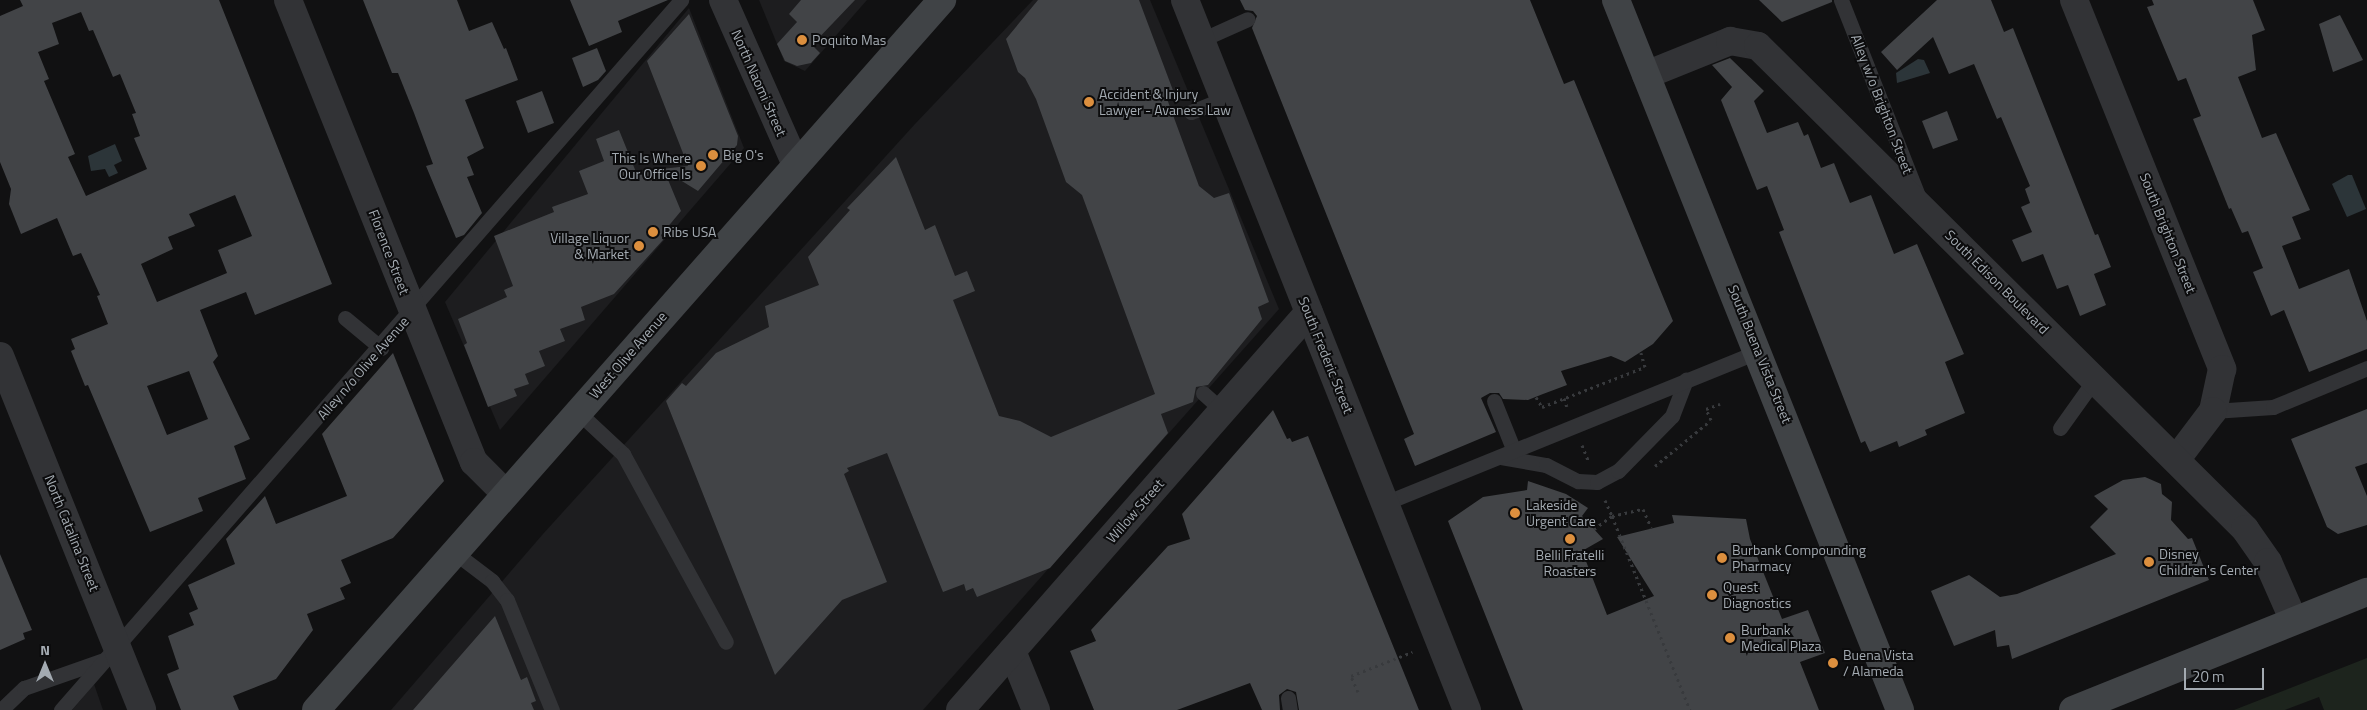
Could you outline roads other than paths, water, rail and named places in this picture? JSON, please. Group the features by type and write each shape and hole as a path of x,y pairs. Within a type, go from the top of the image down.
{"main road":[{"name":"West Olive Avenue","path":"316,710 942,0"},
{"name":"South Buena Vista Street","path":"1616,0 1759,351 1900,710"},
{"path":"2073,710 2367,592"}],"street":[{"name":"Florence Street","path":"288,0 474,462 506,494"},
{"name":"North Naomi Street","path":"723,0 796,165"},
{"name":"South Frederic Street","path":"1185,0 1467,710"},
{"name":"South Brighton Street","path":"2074,0 2222,369 2213,411 2176,460"},
{"name":"South Edison Boulevard","path":"1646,75 1730,42 1758,46 2245,529 2268,562 2294,621"},
{"name":"Willow Street","path":"960,710 1012,651 1213,402 1309,312"},
{"name":"North Catalina Street","path":"0,356 111,653 142,710"},
{"path":"1012,651 1036,710"}],"lane":[{"name":"Alley n/o Olive Avenue","path":"61,710 412,312 681,0"},
{"name":"Alley w/o Brighton Street","path":"1841,0 1924,209"},
{"path":"1201,40 1248,19"},
{"path":"1191,112 1224,99"},
{"path":"344,318 380,348"},
{"path":"1384,503 1759,351"},
{"path":"2213,411 2273,407 2367,368"},
{"path":"2060,428 2095,379"},
{"path":"1499,456 1546,465 1578,481 1597,482 1618,471 1672,416 1686,380"},
{"path":"1494,401 1514,450"},
{"path":"578,412 623,454 726,642"},
{"path":"454,552 492,580 507,600 552,710"},
{"path":"1,710 24,688 111,653"}],"place":[{"name":"Poquito Mas","path":"802,40"},
{"name":"Accident & Injury Lawyer - Avaness Law","path":"1089,102"},
{"name":"Big O's","path":"713,155"},
{"name":"This Is Where Our Office Is","path":"701,166"},
{"name":"Ribs USA","path":"653,232"},
{"name":"Village Liquor & Market","path":"639,246"},
{"name":"Lakeside Urgent Care","path":"1515,513"},
{"name":"Belli Fratelli Roasters","path":"1570,539"},
{"name":"Burbank Compounding Pharmacy","path":"1722,558"},
{"name":"Disney Children's Center","path":"2149,562"},
{"name":"Quest Diagnostics","path":"1712,595"},
{"name":"Burbank Medical Plaza","path":"1730,638"},
{"name":"Buena Vista / Alameda","path":"1833,663"}]}
